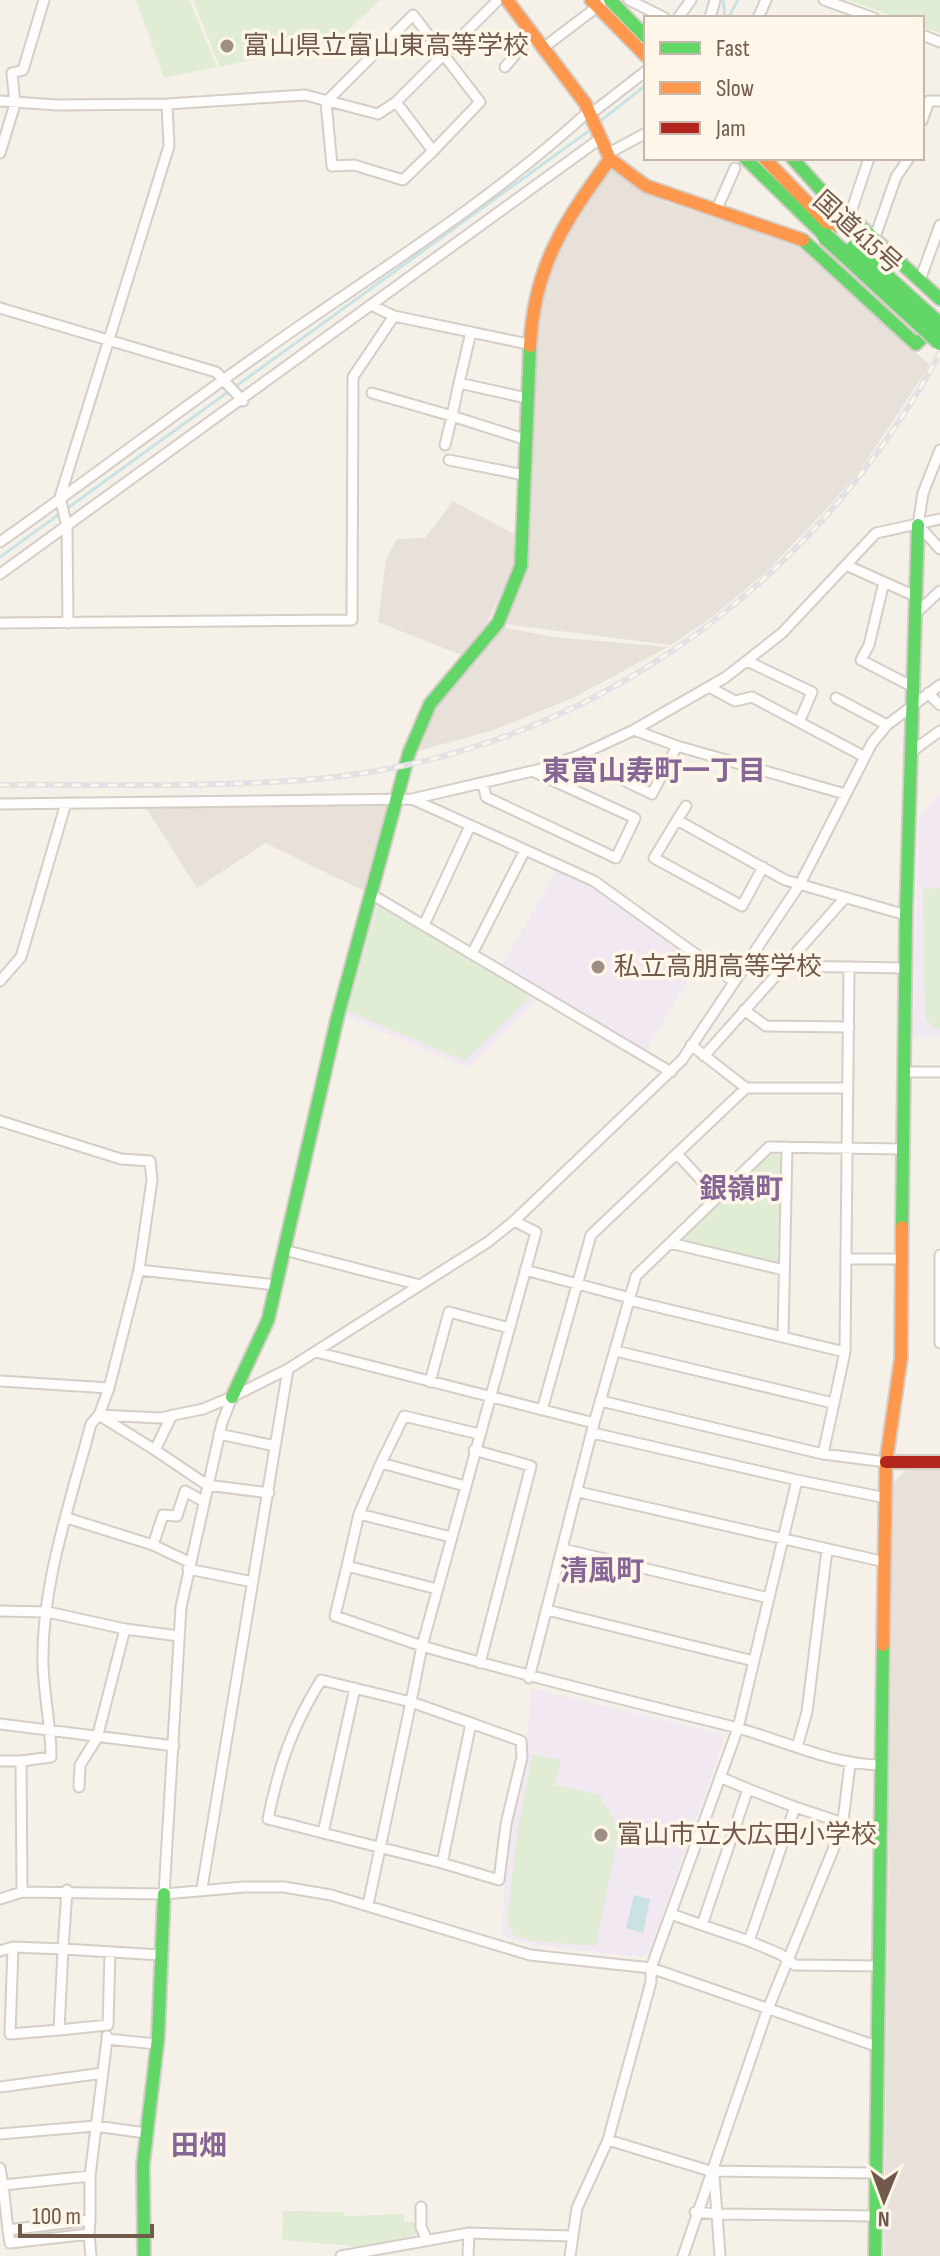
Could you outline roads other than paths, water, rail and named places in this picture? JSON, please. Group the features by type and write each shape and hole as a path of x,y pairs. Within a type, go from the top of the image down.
{"main road":[{"path":"507,0 589,111 606,151 646,186 803,240 916,344 940,323"},
{"path":"601,2 644,35"},
{"path":"601,2 644,54"},
{"path":"232,1397 264,1331 338,1015 371,894 405,798 409,753 430,704 498,623 521,566 528,344 538,282 554,244 606,151"},
{"name":"国道415号","path":"766,160 828,232 940,342"},
{"name":"国道415号","path":"794,160 940,299"},
{"name":"国道415号","path":"740,163 940,323"},
{"path":"875,2256 886,1462 901,1358 906,915 913,706 921,690 915,614 918,525"},
{"path":"886,1462 940,1462"},
{"path":"145,2256 146,2133 157,2044 164,1894"}],"street":[{"path":"0,153 15,104 12,73 23,70 44,0"},
{"path":"0,101 15,104 167,104 305,95 378,114 396,102 498,0"},
{"path":"629,0 661,16"},
{"path":"824,0 868,16"},
{"path":"543,48 601,2"},
{"path":"413,15 480,102 403,180 354,165 332,166 326,102 413,15"},
{"path":"505,67 532,34"},
{"path":"0,542 225,378 408,253 502,183 589,111 597,109 644,73"},
{"path":"924,115 929,101 940,101"},
{"path":"396,102 433,151"},
{"path":"68,623 67,527 60,497 106,340 169,146 167,104"},
{"path":"0,574 373,306 606,151 644,134"},
{"path":"850,215 868,160"},
{"path":"875,237 896,177 908,160"},
{"path":"716,211 740,163"},
{"path":"920,280 940,225"},
{"path":"373,306 394,316 528,344"},
{"path":"0,308 216,372 225,378 243,401"},
{"path":"0,623 352,620 353,377 394,316"},
{"path":"445,445 471,332"},
{"path":"459,383 526,398"},
{"path":"372,393 524,439"},
{"path":"918,525 923,493 940,450"},
{"path":"449,460 524,475"},
{"path":"0,804 405,798 532,771 575,757 634,730 747,661 811,606 876,533 940,519"},
{"path":"918,525 940,549"},
{"path":"848,566 915,596"},
{"path":"884,582 869,645 861,660 921,690 940,705"},
{"path":"915,614 940,591"},
{"path":"747,661 812,692 800,720"},
{"path":"921,690 940,685"},
{"path":"709,687 735,701 752,697 865,757"},
{"path":"836,698 887,725"},
{"path":"99,1415 172,1415 203,1409 232,1397 316,1352 488,1242 514,1221 671,1072 800,884 865,757 887,725 913,706"},
{"path":"634,730 677,746 845,794"},
{"path":"911,752 940,731"},
{"path":"575,757 652,794 677,746"},
{"path":"483,783 486,797 616,858 635,818 532,771"},
{"path":"405,798 594,881 733,981"},
{"path":"0,981 21,957 66,803"},
{"path":"686,806 654,858 742,906 763,867"},
{"path":"677,820 800,884 906,915"},
{"path":"424,925 470,826"},
{"path":"472,954 525,850"},
{"path":"371,894 671,1072"},
{"path":"704,1056 845,898"},
{"path":"784,966 905,968"},
{"path":"823,1454 845,1352 849,967"},
{"path":"744,1010 766,1026 849,1027"},
{"path":"691,1045 746,1088 848,1088"},
{"path":"905,1072 940,1072"},
{"path":"542,1410 591,1235 746,1088"},
{"path":"0,1121 121,1159 150,1161 152,1180 139,1270 109,1388 99,1415 91,1424 67,1518 48,1612 43,1665 51,1757 0,1761"},
{"path":"529,1678 593,1428 636,1276 769,1147 904,1149"},
{"path":"783,1336 787,1147"},
{"path":"677,1154 717,1197"},
{"path":"368,1905 422,1646 536,1232 514,1221"},
{"path":"670,1243 784,1270"},
{"path":"284,1250 420,1285"},
{"path":"940,1255 940,1343"},
{"path":"846,1259 902,1259"},
{"path":"139,1270 276,1285"},
{"path":"525,1270 845,1352"},
{"path":"430,1382 449,1312 509,1328"},
{"path":"616,1351 833,1403"},
{"path":"316,1352 542,1410 593,1428 797,1480 886,1498"},
{"path":"202,1888 288,1369"},
{"path":"0,1381 109,1388"},
{"path":"164,1894 179,1636 189,1566 203,1501 219,1434 232,1397"},
{"path":"601,1401 823,1454 886,1462"},
{"path":"99,1415 207,1485 269,1493"},
{"path":"155,1450 172,1415"},
{"path":"479,1434 404,1416 359,1514 335,1616 529,1678 738,1728 850,1764 880,1765"},
{"path":"219,1434 275,1446"},
{"path":"474,1450 531,1466 480,1663"},
{"path":"381,1463 465,1486"},
{"path":"570,2256 577,2208 608,2140 651,1982 651,1968 738,1728 797,1480"},
{"path":"153,1545 163,1515 177,1516 185,1491 203,1501"},
{"path":"579,1492 885,1562"},
{"path":"359,1514 451,1537"},
{"path":"67,1518 153,1545 189,1566 253,1582"},
{"path":"563,1549 769,1598"},
{"path":"797,1747 807,1712 827,1550"},
{"path":"347,1566 437,1589"},
{"path":"547,1610 754,1661"},
{"path":"0,1611 48,1612 125,1629 179,1636"},
{"path":"79,1787 80,1765 97,1738 125,1629"},
{"path":"321,1680 411,1702 521,1741 522,1757 506,1824 499,1880 381,1846 268,1819 278,1772 295,1722 321,1680"},
{"path":"323,1833 355,1688"},
{"path":"442,1863 471,1723"},
{"path":"0,1724 174,1746"},
{"path":"21,1761 22,1892"},
{"path":"683,2256 695,2212 767,2011 843,1823 850,1764"},
{"path":"720,1777 843,1823"},
{"path":"702,1925 748,1789"},
{"path":"749,1941 795,1807"},
{"path":"0,1899 22,1892 67,1890 164,1894 202,1888 284,1887 368,1905 530,1955 651,1968 767,2011 879,2047"},
{"path":"59,2030 67,1890"},
{"path":"671,1914 749,1941 795,1965 879,1966"},
{"path":"13,1947 5,2035 108,2025"},
{"path":"0,1951 13,1947 161,1955"},
{"path":"91,2256 90,2176 107,2039 110,1952"},
{"path":"107,2039 157,2044"},
{"path":"0,2087 103,2073"},
{"path":"0,2134 95,2126 146,2133"},
{"path":"608,2140 710,2171 876,2173"},
{"path":"0,2168 11,2256"},
{"path":"710,2171 714,2176 720,2256"},
{"path":"3,2185 90,2176"},
{"path":"421,2207 421,2227 427,2240"},
{"path":"695,2212 876,2216"},
{"path":"8,2230 90,2220"},
{"path":"341,2256 469,2233 571,2236"},
{"path":"468,2256 469,2233"},
{"path":"10,2243 89,2234"}],"water":[{"path":"634,1895 650,1899 643,1933 626,1928"}],"waterway":[{"path":"723,0 725,16"},
{"path":"729,16 738,0"},
{"path":"599,122 644,87"},
{"path":"0,557 590,130"}],"railway":[{"path":"0,785 197,785 315,779 414,763 508,735 598,695 681,645 758,584 827,515 888,438 940,353"}],"place":[{"name":"富山県立富山東高等学校","path":"227,46"},
{"name":"私立高朋高等学校","path":"598,967"},
{"name":"富山市立大広田小学校","path":"601,1835"}],"district":[{"name":"東富山寿町一丁目","path":"654,771"},
{"name":"銀嶺町","path":"741,1189"},
{"name":"清風町","path":"602,1571"},
{"name":"田畑","path":"199,2146"}]}
